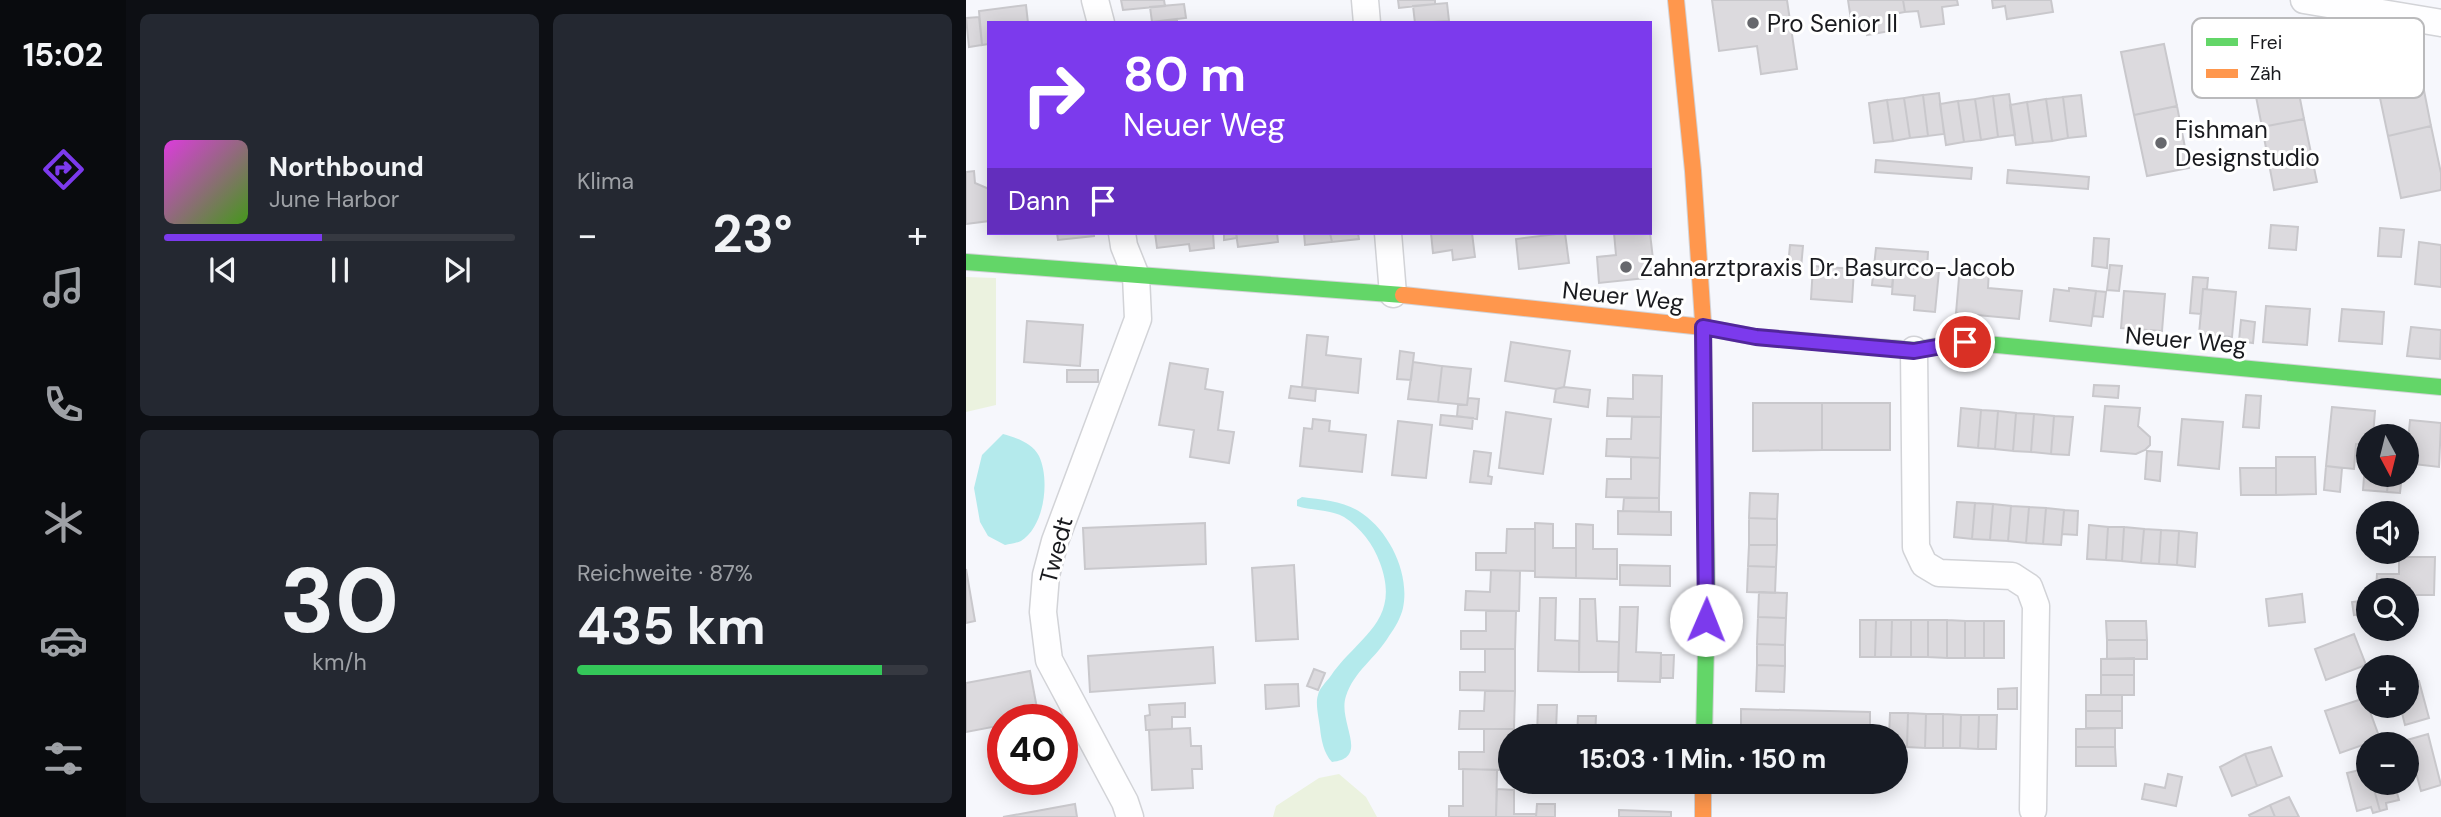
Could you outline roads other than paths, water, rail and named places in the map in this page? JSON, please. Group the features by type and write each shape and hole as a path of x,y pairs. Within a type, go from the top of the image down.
{"street":[{"path":"1095,0 1100,21"},
{"path":"1365,0 1367,21"},
{"path":"1676,0 1693,170 1703,327 1707,597 1704,724"},
{"path":"2304,0 2411,18"},
{"name":"Twedt","path":"1122,235 1136,276 1138,319 1055,541 1046,575 1043,612 1049,660 1125,802 1130,817"},
{"path":"1388,235 1393,294"},
{"name":"Neuer Weg","path":"966,262 1393,294 1703,327 1756,337 1914,351 1965,342 2441,387"},
{"path":"1914,351 1916,547 1924,565 1939,573 2012,576 2029,587 2036,606 2032,810"},
{"path":"1703,794 1703,817"}],"water":[{"path":"1003,434 1023,441 1036,451 1044,477 1043,502 1035,525 1021,541 1005,545 988,536 980,522 974,488 982,455"},
{"path":"1302,497 1349,506 1373,522 1396,555 1404,582 1403,608 1398,622 1384,644 1354,679 1346,696 1344,706 1351,746 1349,754 1332,762 1321,737 1317,698 1323,686 1381,614 1385,600 1385,583 1377,556 1361,531 1339,514 1297,506 1297,500"}],"place":[{"name":"Pro Senior II","path":"1753,23"},
{"name":"Fishman Designstudio","path":"2161,143"},
{"name":"Zahnarztpraxis Dr. Basurco-Jacob","path":"1626,267"}]}
